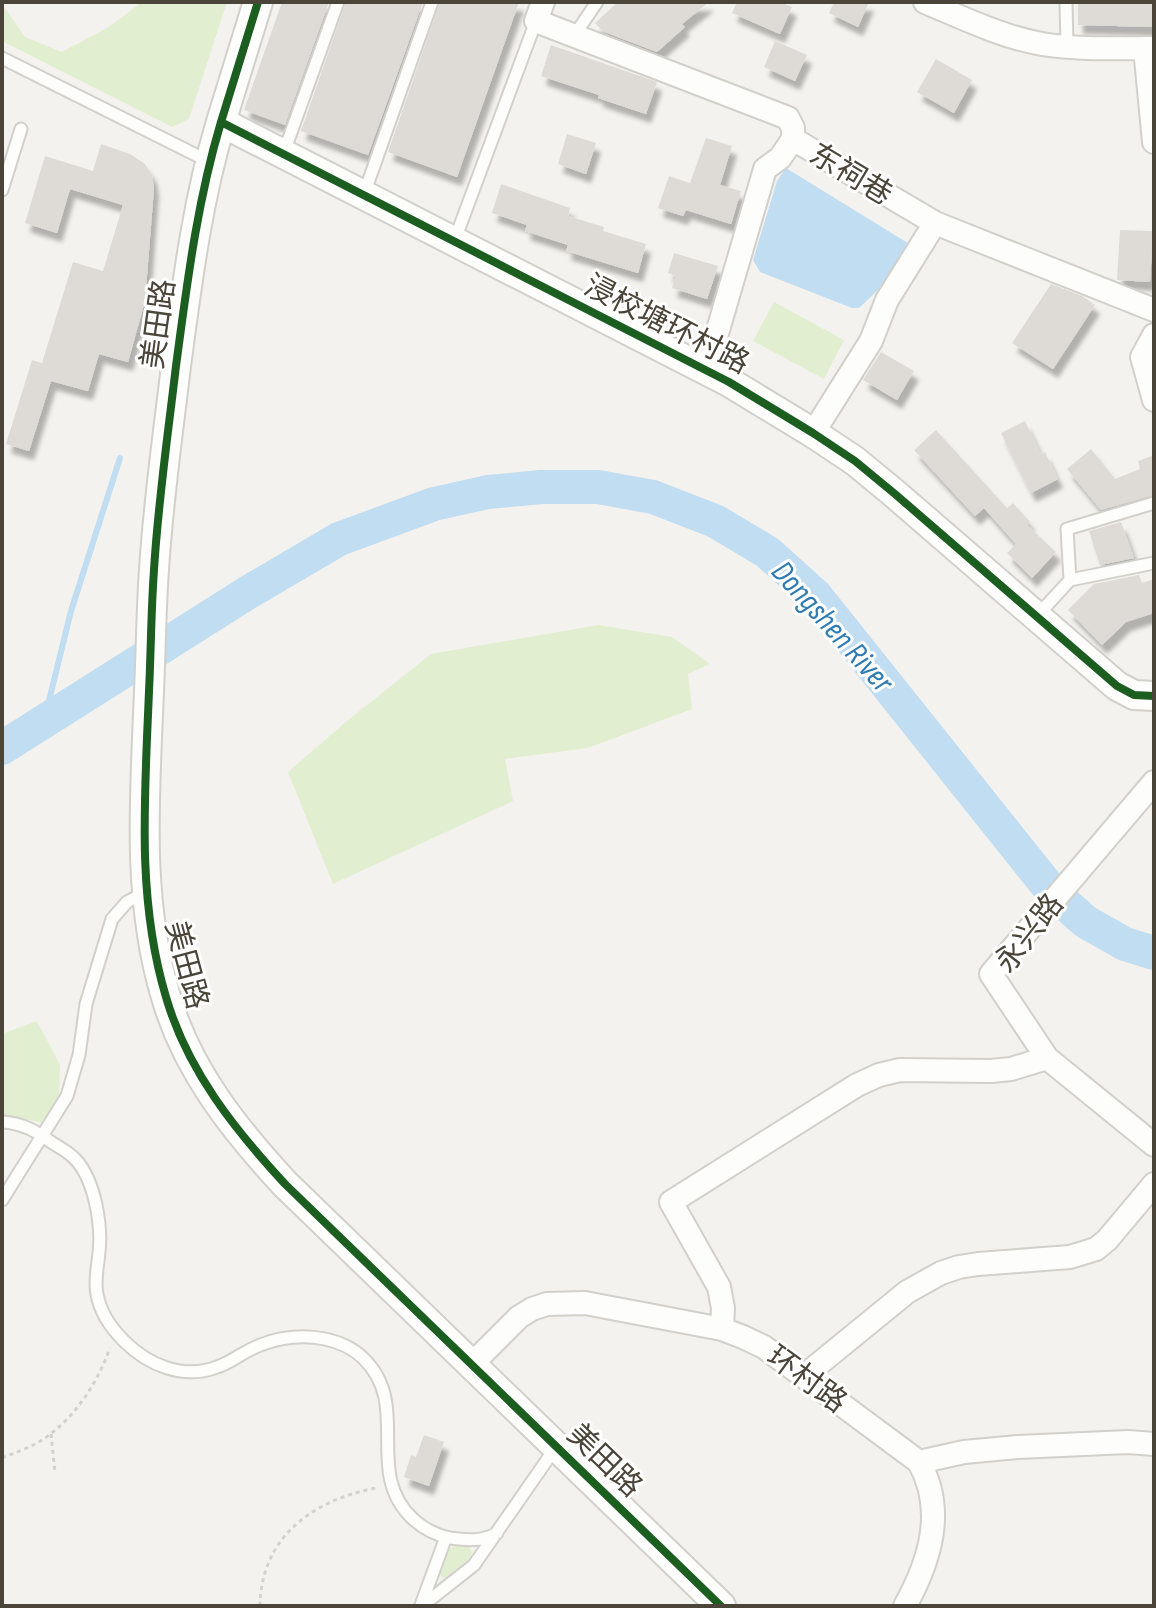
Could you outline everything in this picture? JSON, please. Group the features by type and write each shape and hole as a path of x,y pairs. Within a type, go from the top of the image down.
{"street":[{"path":"221,122 258,2"},
{"path":"925,2 1040,43 1067,47 1149,48 1154,142"},
{"name":"东祠巷","path":"539,11 574,36 788,118 793,128 793,139 935,223 1154,310"},
{"name":"浸校塘环村路","path":"221,122 706,371 813,433 855,461 895,494 1117,686 1134,695 1153,699"},
{"name":"美田路","path":"221,122 209,162 185,295 154,568 146,782 146,892 153,949 167,1001 189,1053 216,1101 249,1145 285,1184 721,1606"},
{"path":"706,371 765,169 780,158 793,139"},
{"path":"813,433 871,341 887,300 935,223"},
{"path":"1154,335 1142,357 1154,400"},
{"name":"永兴路","path":"1154,782 991,974 1047,1058 1154,1145"},
{"path":"722,1329 723,1308 719,1287 671,1202 857,1085 879,1075 900,1070 1011,1069 1047,1058"},
{"path":"804,1376 907,1292 941,1273 978,1264 1070,1257 1096,1249 1154,1184"},
{"name":"环村路","path":"471,1365 519,1317 547,1304 585,1303 722,1329 764,1347 919,1462"},
{"path":"905,1606 923,1569 933,1533 931,1493 927,1476 919,1462 964,1452 1018,1447 1128,1442 1154,1444"}],"lane":[{"path":"283,154 338,2"},
{"path":"364,196 432,2"},
{"path":"574,36 597,2"},
{"path":"1066,2 1067,47"},
{"path":"454,242 539,11"},
{"path":"2,58 209,162"},
{"path":"2,190 21,129"},
{"path":"1070,580 1067,529 1154,503"},
{"path":"1037,616 1070,580 1154,563"},
{"path":"2,1200 67,1096 79,1055 86,1004 112,919 127,902 146,892"},
{"path":"2,1122 23,1125 76,1159 88,1181 99,1226 96,1293 103,1312 133,1350 149,1361 184,1372 209,1370 257,1346 293,1337 324,1339 353,1350 373,1369 385,1393 391,1485 403,1507 429,1532 446,1537 477,1539 497,1533"},
{"path":"422,1606 474,1565 556,1447"},
{"path":"422,1606 446,1537"}],"path":[{"path":"2,1458 51,1434 72,1412 91,1388 116,1332"},
{"path":"51,1434 55,1472"},
{"path":"260,1606 263,1577 268,1564 299,1521 332,1500 391,1485"}],"green space":[{"path":"142,2 227,2 189,119 172,127 2,41 2,4 25,37 62,52 109,27"},
{"path":"774,302 844,340 824,379 753,341"},
{"path":"598,625 672,637 710,664 688,674 692,709 588,748 505,759 513,801 333,884 288,772 431,654"},
{"path":"37,1021 60,1065 59,1094 43,1123 2,1115 2,1034"},
{"path":"456,1545 470,1548 470,1558 443,1578 440,1575 448,1550"}],"water":[{"path":"786,168 911,245 878,290 859,308 760,272 753,260 777,181"}],"building":[{"path":"282,2 329,2 285,125 244,110"},
{"path":"346,2 423,2 368,155 301,131"},
{"path":"440,2 519,2 457,177 388,152"},
{"path":"618,2 709,2 682,24 685,27 657,52 602,31 595,23"},
{"path":"737,2 780,2 792,7 780,34 732,13"},
{"path":"834,2 869,2 858,27 829,13"},
{"path":"1078,2 1154,2 1154,27 1078,25"},
{"path":"775,41 807,55 795,81 764,67"},
{"path":"551,45 657,82 646,114 541,76"},
{"path":"936,59 972,80 954,113 917,92"},
{"path":"567,134 596,143 586,174 558,164"},
{"path":"706,138 732,146 720,185 741,191 731,224 686,210 683,216 658,208 669,176 690,183"},
{"path":"101,144 130,154 144,163 152,175 154,188 145,301 128,362 99,354 88,391 51,381 29,451 6,444 32,360 42,363 73,262 103,271 123,205 70,189 57,233 25,223 45,156 93,171"},
{"path":"501,184 570,208 568,216 604,227 603,231 646,244 638,273 566,251 568,245 525,231 527,225 492,213"},
{"path":"1120,230 1153,231 1150,282 1117,280"},
{"path":"674,253 718,266 707,299 672,288 676,276 668,273"},
{"path":"1051,284 1082,296 1095,305 1053,369 1012,343"},
{"path":"881,352 914,371 897,400 863,380"},
{"path":"1025,421 1041,454 1045,452 1058,479 1031,493 1001,433"},
{"path":"936,430 1007,508 1013,503 1030,522 1027,525 1056,552 1032,578 1007,553 1016,544 984,508 975,516 914,450"},
{"path":"1091,449 1115,479 1140,469 1138,461 1154,455 1154,495 1101,510 1067,469"},
{"path":"1121,522 1134,558 1100,565 1089,531"},
{"path":"1139,575 1142,583 1154,579 1154,613 1126,622 1102,645 1068,610 1094,584"},
{"path":"424,1435 444,1442 429,1486 404,1477 411,1455 416,1457"}],"waterway":[{"path":"44,721 71,611 120,458"},
{"name":"Dongshen River","path":"2,748 247,593 339,539 434,504 488,492 542,487 598,487 653,497 715,521 767,552 816,596 1054,894 1086,922 1125,944 1154,953"}],"cycle path":[{"path":"258,2 221,122 729,382 813,433 855,461 895,494 1117,686 1134,695 1154,696"},
{"path":"221,122 205,182 189,274 158,519 153,585 146,768 146,884 156,960 175,1024 215,1098 285,1184 721,1606"}]}
